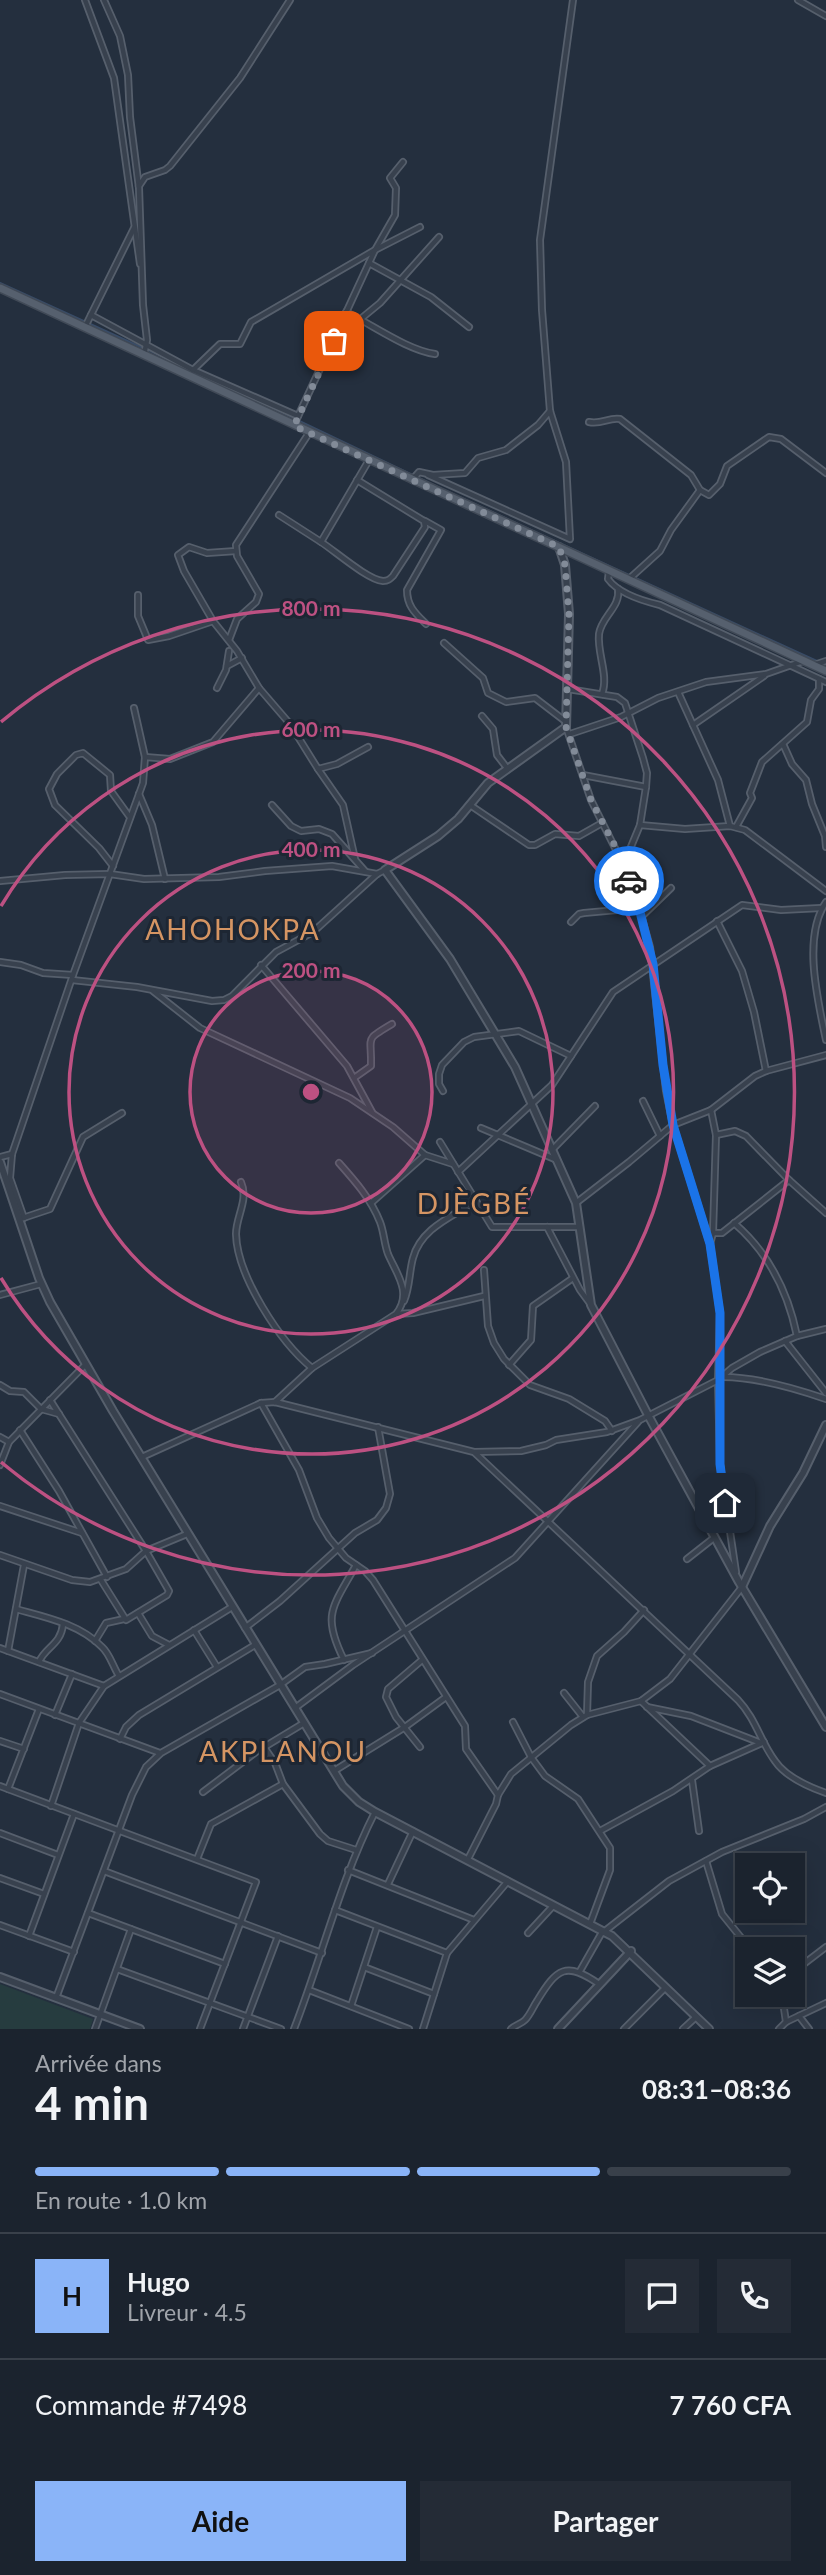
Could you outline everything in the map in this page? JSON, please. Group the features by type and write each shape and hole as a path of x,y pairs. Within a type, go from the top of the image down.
{"main road":[{"path":"0,288 309,433 610,570 631,576 826,671"}],"street":[{"path":"85,0 114,78 142,268"},
{"path":"104,0 120,36 126,66 139,188 147,347 144,356"},
{"path":"139,188 145,177 170,166 240,78 290,0"},
{"path":"412,480 419,472 428,475 570,539 566,462 550,411 540,240 573,0"},
{"path":"798,0 826,16"},
{"path":"294,426 375,250 395,215 396,188 390,178 403,162"},
{"path":"85,328 135,227"},
{"path":"193,370 220,344 240,344 251,322 420,227"},
{"path":"334,341 380,303 439,237"},
{"path":"369,263 402,279 447,308 469,327"},
{"path":"346,312 425,353 435,354"},
{"path":"91,315 193,370 299,416"},
{"path":"428,475 465,473 478,458 506,450 538,425 550,411"},
{"path":"589,422 602,424 614,418 628,424 691,475 700,490 709,495 720,484 727,466 769,437 782,439 826,473"},
{"path":"229,640 237,619 256,602 259,594 236,551 239,541 309,433"},
{"path":"321,542 369,460"},
{"path":"358,481 441,530 407,590 411,609 426,624"},
{"path":"631,576 660,551 671,530 700,490"},
{"path":"279,515 382,581 393,576 425,527 424,521"},
{"path":"236,551 207,552 189,547 178,555 184,571 213,621 242,658 259,688 290,724 343,805 355,859"},
{"path":"559,547 565,565 567,586 568,728 583,775 642,916 653,964 663,1065 673,1125 710,1244 720,1313 720,1464 737,1577"},
{"path":"610,570 608,579 618,588 641,600 660,605 826,682"},
{"path":"602,694 604,676 599,634 618,599 618,588"},
{"path":"138,595 138,616 148,640 213,621"},
{"path":"444,643 483,678 488,693 506,702 536,698 568,728"},
{"path":"217,688 229,651"},
{"path":"226,667 242,658"},
{"path":"0,962 16,963 43,973 72,978 224,1000 232,996 261,965 289,943 313,932 377,874 438,836 458,819 488,783 568,728 627,714 658,698 706,682 766,674 804,661"},
{"path":"813,665 826,661"},
{"path":"693,725 766,674"},
{"path":"733,826 743,819 762,762 807,722 811,700 819,690 819,679"},
{"path":"145,757 170,759 213,742 259,688"},
{"path":"568,689 617,697 625,703 643,758 647,773 640,825 623,866"},
{"path":"678,692 718,780 733,826"},
{"path":"134,708 146,771 12,1154 10,1178 41,1284 85,1365 187,1534 350,1795 376,1812 606,1932 631,1951 709,2029"},
{"path":"482,716 493,729 497,755 508,768"},
{"path":"783,744 792,764 806,780 825,836 826,847"},
{"path":"318,769 337,764 368,747"},
{"path":"113,866 99,848 55,805 49,789 51,783 76,755 83,753 110,775 111,791 130,817"},
{"path":"583,775 646,787"},
{"path":"139,794 152,825 165,879"},
{"path":"272,805 291,827 301,831 326,830 365,871"},
{"path":"470,805 529,845 535,845 555,834 579,836 602,823"},
{"path":"640,825 685,830 733,826 753,834 782,860 826,890"},
{"path":"0,881 110,874 165,879 219,877 332,866 377,874"},
{"path":"385,870 450,959 515,1067 576,1203 591,1304 742,1587 826,1727"},
{"path":"826,883 826,890"},
{"path":"642,916 671,888"},
{"path":"826,902 821,908 814,951 814,973 826,1040"},
{"path":"458,1172 552,1086 613,992 741,905 781,910 821,908"},
{"path":"571,922 579,914 639,908"},
{"path":"717,921 742,971 754,1012 766,1071"},
{"path":"261,965 347,1066 372,1113"},
{"path":"152,990 182,1017 200,1028 350,1098 425,1155 453,1164"},
{"path":"354,1077 372,1066 370,1039 392,1024"},
{"path":"443,1091 439,1084 439,1074 448,1056 474,1037 519,1031 571,1056"},
{"path":"576,1203 673,1125 711,1110 755,1076 826,1055"},
{"path":"643,1101 660,1136"},
{"path":"552,1150 595,1106"},
{"path":"710,1244 713,1233 716,1135 711,1110"},
{"path":"21,1219 50,1209 83,1137 122,1112"},
{"path":"481,1128 557,1161"},
{"path":"716,1135 740,1132 826,1213"},
{"path":"440,1142 492,1227 580,1227"},
{"path":"12,1154 0,1160 21,1219"},
{"path":"371,1203 425,1155"},
{"path":"339,1163 371,1203 381,1225 387,1251 400,1275 402,1304"},
{"path":"713,1233 722,1233 789,1180"},
{"path":"241,1182 245,1191 236,1233 243,1269 253,1290 288,1344 312,1368"},
{"path":"275,1402 312,1368 396,1314 407,1293 412,1259 422,1238 430,1229 476,1201"},
{"path":"734,1223 762,1251 786,1300 797,1336"},
{"path":"547,1227 573,1278 591,1304"},
{"path":"484,1270 484,1296 490,1335 509,1365 530,1385 569,1399 605,1422 612,1431"},
{"path":"509,1365 531,1340 533,1306 573,1278"},
{"path":"0,1295 41,1284"},
{"path":"396,1314 413,1313 484,1296"},
{"path":"142,1457 261,1403 275,1402 474,1452 521,1451 556,1440 588,1437 612,1431 640,1420 720,1379 732,1368 785,1341 826,1329"},
{"path":"785,1341 826,1393"},
{"path":"0,1465 9,1442 85,1365"},
{"path":"720,1379 749,1379 826,1399"},
{"path":"0,1385 10,1391 24,1392 41,1409 60,1414"},
{"path":"50,1400 169,1591 167,1595 127,1620 106,1623 94,1641"},
{"path":"261,1403 299,1470 317,1518 336,1549 373,1580 465,1726 466,1749 498,1795"},
{"path":"295,1709 372,1653 515,1558 640,1420"},
{"path":"468,1859 498,1795 511,1774 585,1716 641,1701 675,1674 742,1587 770,1527 803,1473 826,1425"},
{"path":"245,1628 280,1601 359,1529 377,1520 388,1504 390,1494 378,1427"},
{"path":"20,1430 83,1533 124,1619"},
{"path":"0,1437 9,1442"},
{"path":"474,1452 691,1653 747,1710 763,1742 780,1767 811,1787 826,1793"},
{"path":"0,1506 83,1533"},
{"path":"0,1555 72,1580 90,1582 132,1566 146,1552 187,1534"},
{"path":"687,1559 715,1537"},
{"path":"8,1651 24,1564"},
{"path":"344,1660 334,1641 330,1624 334,1607 356,1565"},
{"path":"51,1805 79,1723 104,1686 232,1607"},
{"path":"16,1609 57,1620 80,1631 105,1649 119,1676"},
{"path":"585,1716 588,1682 597,1656 624,1632 643,1610"},
{"path":"138,1613 152,1636 169,1645"},
{"path":"38,1662 55,1644 63,1624"},
{"path":"194,1630 218,1667"},
{"path":"120,1739 126,1727 139,1715 255,1644"},
{"path":"0,1648 104,1686"},
{"path":"56,1998 119,1831 143,1773 152,1761 161,1753 280,1685 305,1667 372,1653"},
{"path":"421,1747 396,1717 386,1693 422,1660"},
{"path":"55,1715 72,1674"},
{"path":"564,1693 585,1716"},
{"path":"0,1694 161,1753"},
{"path":"334,1771 405,1727 446,1697"},
{"path":"641,1701 710,1766"},
{"path":"647,1707 691,1716 763,1742"},
{"path":"8,1789 39,1709"},
{"path":"513,1722 531,1757 550,1782 578,1799 610,1849 611,1865 590,1924"},
{"path":"203,1792 264,1747 304,1723"},
{"path":"0,1741 24,1749"},
{"path":"600,1831 692,1780 710,1766 763,1742"},
{"path":"264,1747 275,1763 283,1784 323,1838 356,1850"},
{"path":"692,1780 699,1831"},
{"path":"197,1859 211,1824 283,1784"},
{"path":"0,1786 256,1882 200,2029"},
{"path":"580,1971 600,1936 669,1881 744,1842 804,1819 826,1807"},
{"path":"294,2029 348,1870 376,1812"},
{"path":"29,1936 74,1814"},
{"path":"388,1884 413,1831"},
{"path":"0,1833 58,1855"},
{"path":"706,1861 722,1914 741,1937"},
{"path":"348,1870 474,1920"},
{"path":"104,1871 322,1952"},
{"path":"0,1878 44,1894"},
{"path":"423,2029 447,1954 508,1881"},
{"path":"528,1933 553,1906"},
{"path":"335,1910 447,1954"},
{"path":"88,1913 225,1964"},
{"path":"0,1925 74,1952"},
{"path":"351,2006 377,1927"},
{"path":"95,2029 131,1929"},
{"path":"243,2029 278,1936"},
{"path":"805,1963 826,1947"},
{"path":"558,2029 631,1951"},
{"path":"364,1967 434,1994"},
{"path":"117,1969 281,2029"},
{"path":"510,2029 526,2019 552,1978 563,1971 580,1971 599,1984"},
{"path":"0,1977 140,2029"},
{"path":"624,2029 666,1987"},
{"path":"309,1990 408,2029"},
{"path":"779,2029 786,2022 826,2003"},
{"path":"784,2007 786,2022"},
{"path":"683,2029 697,2016"},
{"path":"799,2016 809,2029"}],"green space":[{"path":"0,1984 93,2019 90,2029 0,2029"}],"waterway":[{"path":"0,283 143,348"},
{"path":"148,350 174,362"},
{"path":"243,394 442,489 819,662"}],"way so far":[{"path":"334,341 294,426 559,547 565,565 569,614 566,727 591,800 618,852 629,881"}],"district":[{"name":"AHOHOKPA","path":"233,930"},
{"name":"DJÈGBÉ","path":"474,1204"},
{"name":"AKPLANOU","path":"283,1752"}],"route":[{"path":"629,881 650,947 666,1091 673,1125 710,1244 720,1313 720,1464 725,1503"}]}
